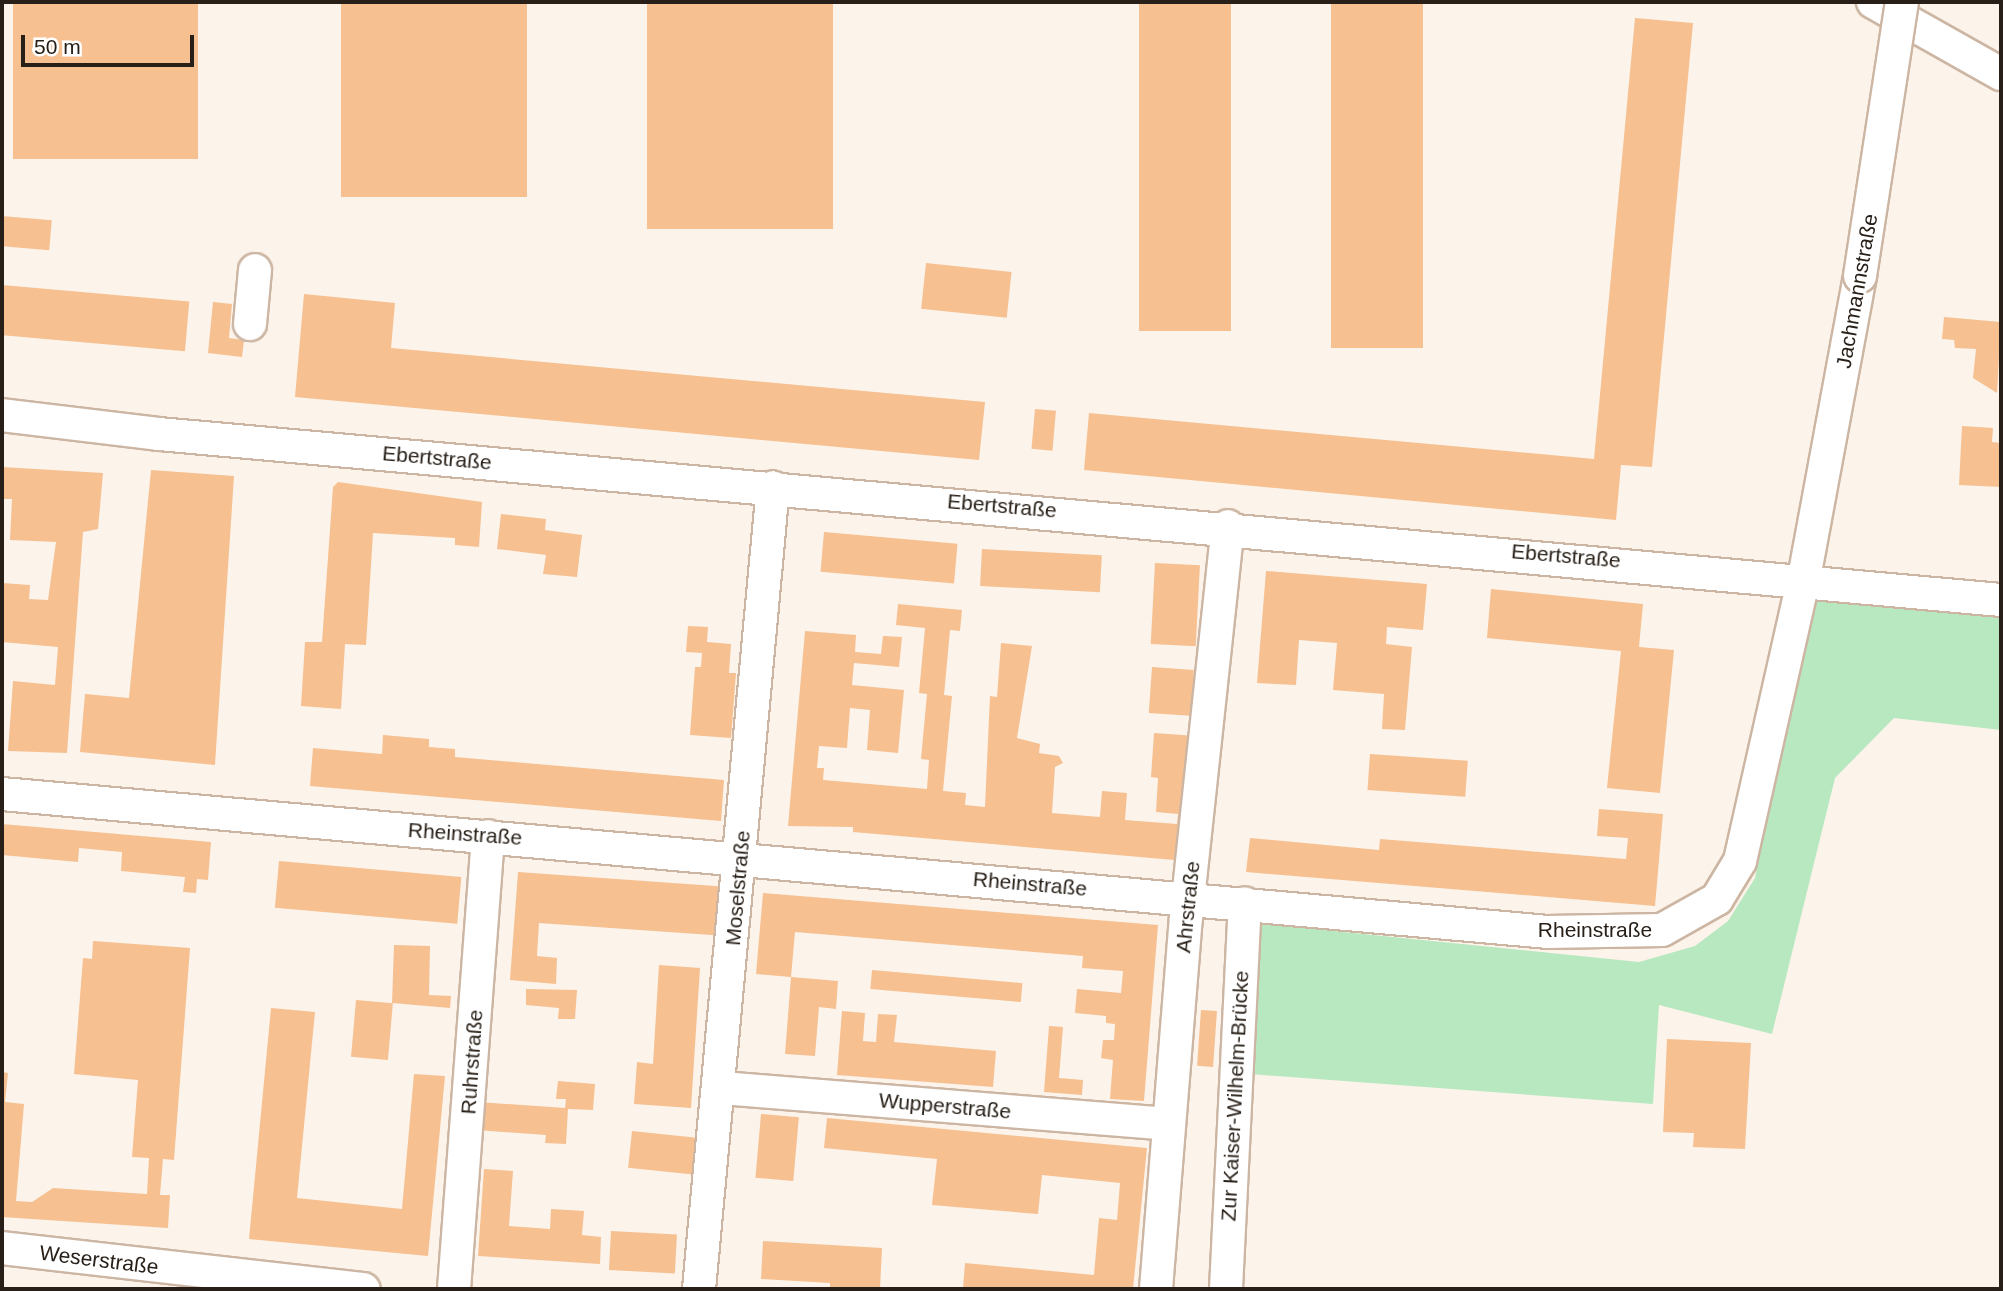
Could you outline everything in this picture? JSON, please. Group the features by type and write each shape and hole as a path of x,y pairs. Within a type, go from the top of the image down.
{"street":[{"path":"1873,2 2001,74"},
{"name":"Jachmannstraße","path":"1804,578 1860,276 1902,2"},
{"path":"250,324 255,270"},
{"name":"Ebertstraße","path":"2,415 773,487 1804,578 2001,600"},
{"name":"Moselstraße","path":"699,1289 722,1088 773,487"},
{"name":"Ahrstraße","path":"1156,1289 1188,899 1228,526"},
{"name":"Rheinstraße","path":"2,794 741,856 1547,932 1662,930 1686,919 1717,899 1740,861 1804,578"},
{"name":"Ruhrstraße","path":"454,1289 488,836"},
{"name":"Zur Kaiser-Wilhelm-Brücke","path":"1226,1289 1244,903"},
{"name":"Wupperstraße","path":"722,1088 1168,1124"},
{"name":"Weserstraße","path":"2,1248 364,1289"}],"green space":[{"path":"1809,600 2001,618 2001,730 1894,718 1835,778 1772,1034 1659,1005 1653,1104 1249,1074 1256,923 1639,962 1695,946 1728,921 1755,878"}],"building":[{"path":"13,2 198,2 198,159 13,159"},
{"path":"341,2 527,2 527,197 341,197"},
{"path":"647,2 833,2 833,229 647,229"},
{"path":"1139,2 1231,2 1231,331 1139,331"},
{"path":"1331,2 1423,2 1423,348 1331,348"},
{"path":"1635,18 1693,23 1652,467 1621,465 1616,520 1084,470 1089,413 1594,459"},
{"path":"2,216 52,220 49,250 2,246"},
{"path":"926,263 1012,272 1007,318 921,309"},
{"path":"2,285 189,301 185,351 2,335"},
{"path":"304,294 395,303 391,348 985,402 979,460 295,397"},
{"path":"213,302 232,304 229,338 244,340 242,357 208,353"},
{"path":"1944,317 2001,322 1997,393 1973,378 1976,349 1955,348 1954,340 1942,339"},
{"path":"1035,409 1056,411 1052,451 1032,449"},
{"path":"1962,426 1993,428 1992,442 2001,443 2001,487 1959,485"},
{"path":"2,467 103,473 98,529 83,532 67,753 8,751 13,681 55,685 58,647 2,642 2,583 30,585 29,599 48,600 56,542 10,540 12,499 2,499"},
{"path":"151,470 234,476 215,765 80,752 85,694 129,698"},
{"path":"338,482 482,502 479,547 455,545 455,538 373,533 366,645 345,644 341,709 301,706 305,642 322,642 333,487"},
{"path":"501,514 546,519 545,530 582,535 577,577 543,574 546,555 497,549"},
{"path":"824,532 957,544 954,584 821,572"},
{"path":"982,549 1102,555 1100,592 980,586"},
{"path":"1155,563 1200,565 1196,646 1151,644"},
{"path":"1266,571 1427,584 1423,630 1387,627 1386,644 1412,647 1405,730 1382,729 1384,694 1333,690 1337,643 1299,640 1296,685 1257,683"},
{"path":"1491,589 1643,604 1639,647 1674,650 1660,793 1607,788 1621,651 1487,638"},
{"path":"898,604 962,610 960,631 950,630 944,695 952,696 943,791 966,793 965,805 985,807 990,696 997,697 1001,643 1032,646 1017,738 1040,744 1039,753 1059,756 1063,763 1055,767 1052,813 1100,817 1102,791 1127,793 1125,820 1177,824 1178,814 1156,812 1158,778 1151,777 1154,733 1196,736 1186,861 853,832 853,827 788,826 805,631 856,635 855,652 881,654 883,636 902,637 899,667 854,663 852,685 904,690 898,753 867,750 870,710 850,708 847,748 819,746 817,768 824,768 823,780 927,789 929,760 921,759 927,694 919,693 925,628 896,625"},
{"path":"688,626 708,627 707,642 731,644 729,673 736,673 731,738 690,735 695,667 701,667 702,653 686,652"},
{"path":"1152,667 1194,670 1191,716 1149,713"},
{"path":"383,735 429,739 429,747 455,749 455,757 724,780 721,821 310,786 313,748 382,754"},
{"path":"1370,754 1468,761 1465,797 1367,790"},
{"path":"1599,809 1663,814 1655,906 1246,872 1250,838 1379,850 1380,839 1626,859 1628,838 1597,836"},
{"path":"2,824 211,842 208,880 197,879 196,893 183,892 185,877 121,871 122,852 79,848 78,862 2,855"},
{"path":"279,861 461,877 457,924 275,908"},
{"path":"518,872 729,887 726,936 539,923 537,956 557,958 556,984 510,980"},
{"path":"763,893 1158,925 1144,1101 1110,1099 1113,1060 1101,1058 1103,1040 1114,1040 1115,1024 1106,1023 1106,1016 1075,1013 1077,989 1121,993 1123,971 1082,968 1083,956 795,932 791,977 756,974"},
{"path":"93,941 190,948 174,1160 163,1159 160,1195 170,1195 168,1228 2,1217 2,1072 8,1073 5,1102 24,1104 16,1201 32,1202 53,1188 147,1194 149,1158 132,1157 138,1080 74,1074 83,958 92,959"},
{"path":"394,945 430,946 429,995 451,996 450,1008 392,1003"},
{"path":"659,965 700,968 691,1108 634,1104 637,1062 653,1064"},
{"path":"872,970 1022,983 1021,1002 870,989"},
{"path":"791,977 838,981 836,1009 819,1007 815,1056 785,1054"},
{"path":"526,989 577,990 575,1019 558,1019 559,1008 526,1005"},
{"path":"356,1000 393,1003 388,1060 351,1057"},
{"path":"271,1008 315,1012 297,1198 402,1209 414,1074 445,1076 428,1256 249,1239"},
{"path":"1201,1010 1217,1011 1213,1067 1197,1066"},
{"path":"842,1011 865,1013 863,1041 876,1042 878,1014 897,1015 894,1042 996,1051 993,1087 837,1075"},
{"path":"1049,1026 1063,1027 1059,1078 1083,1080 1082,1095 1044,1092"},
{"path":"1667,1039 1751,1043 1745,1149 1693,1147 1694,1133 1663,1132"},
{"path":"558,1081 595,1084 593,1110 568,1109 566,1144 545,1143 546,1135 476,1130 478,1102 565,1108 566,1099 556,1099"},
{"path":"761,1114 799,1117 793,1181 755,1178"},
{"path":"827,1118 1147,1148 1133,1289 963,1289 965,1263 1094,1275 1099,1218 1117,1220 1120,1183 1042,1175 1038,1214 932,1205 937,1159 824,1148"},
{"path":"632,1131 697,1138 693,1175 628,1168"},
{"path":"484,1169 513,1171 509,1226 550,1229 551,1209 584,1211 582,1235 601,1237 600,1264 478,1256"},
{"path":"611,1231 677,1234 675,1273 609,1270"},
{"path":"763,1241 882,1248 880,1289 830,1289 830,1283 761,1279"}]}
